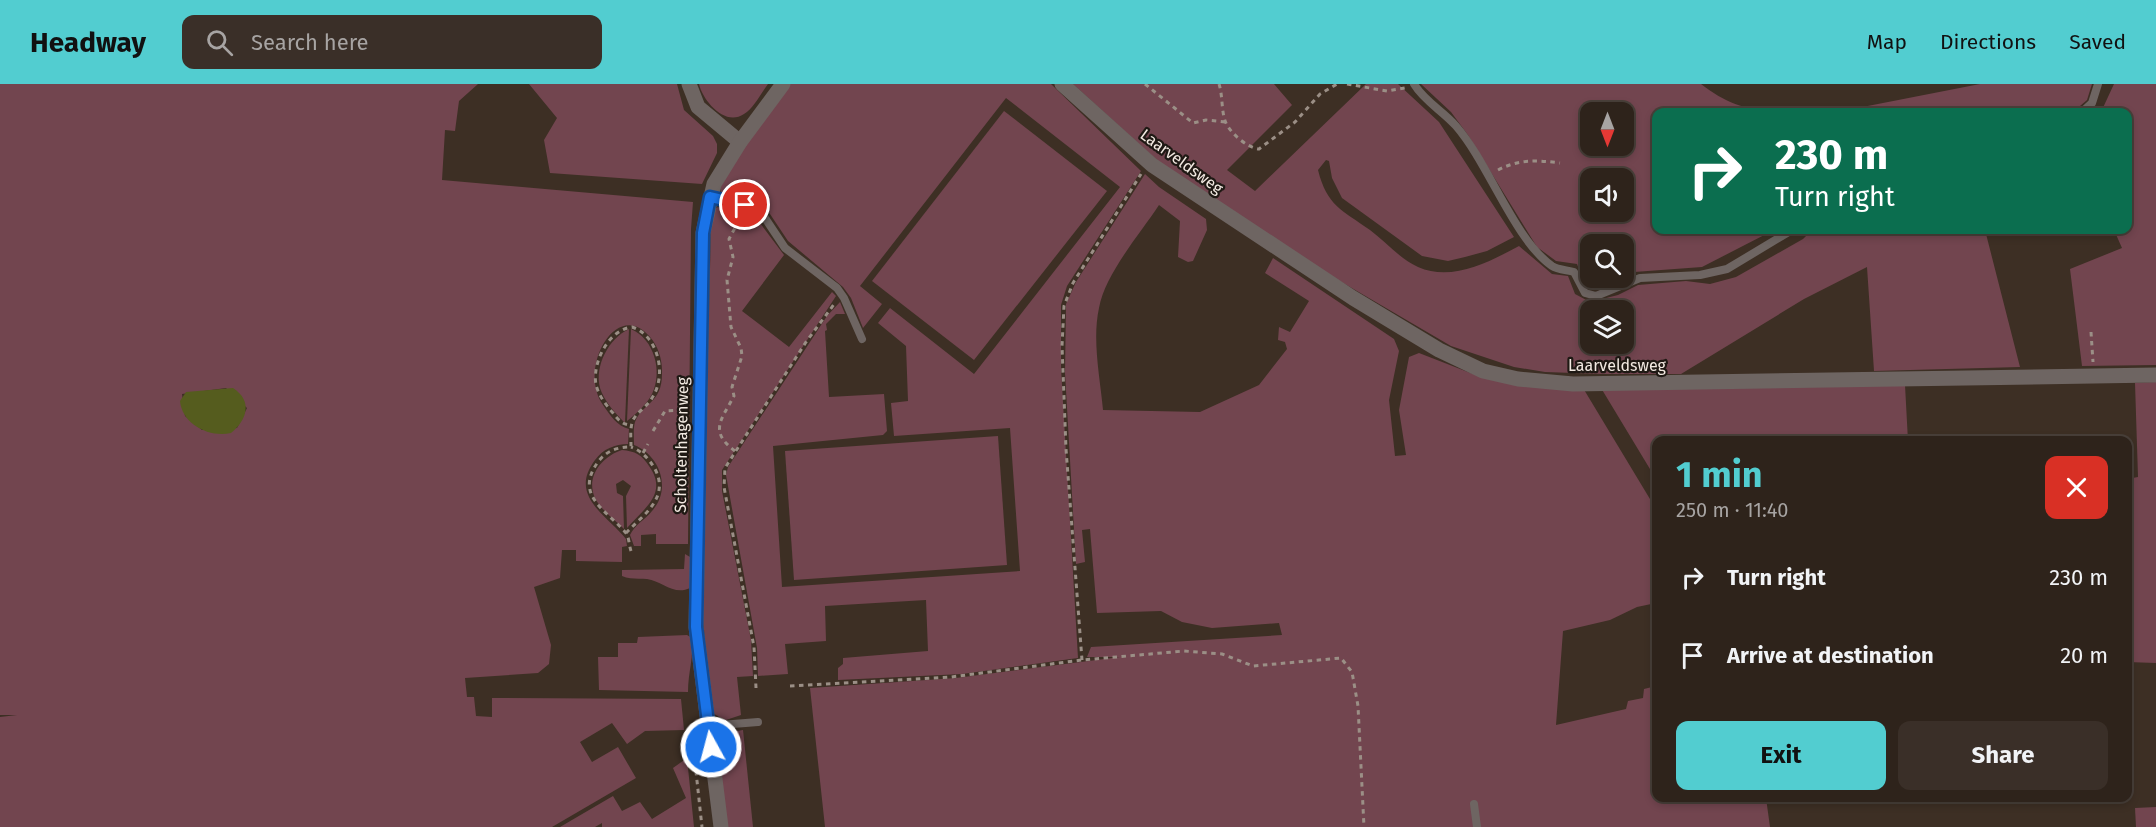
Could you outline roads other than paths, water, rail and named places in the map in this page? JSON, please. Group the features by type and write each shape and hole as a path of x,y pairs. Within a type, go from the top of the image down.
{"street":[{"path":"689,84 698,107 740,142"},
{"name":"Scholtenhagenweg","path":"721,827 696,627 703,233 710,197 724,167 783,84"},
{"name":"Laarveldsweg","path":"1062,84 1149,162 1353,298 1439,350 1483,371 1518,379 1573,384 2156,375"}],"lane":[{"path":"1414,84 1419,92 1455,126 1489,175 1529,243 1553,267 1574,272 1586,293 1596,296 1640,278 1700,275 1727,269 1785,234"},
{"path":"2086,108 2092,103 2098,84"},
{"path":"710,197 745,205 763,215 785,248 842,294 862,339"},
{"path":"692,734 708,726 758,722"},
{"path":"1474,804 1477,827"}]}
